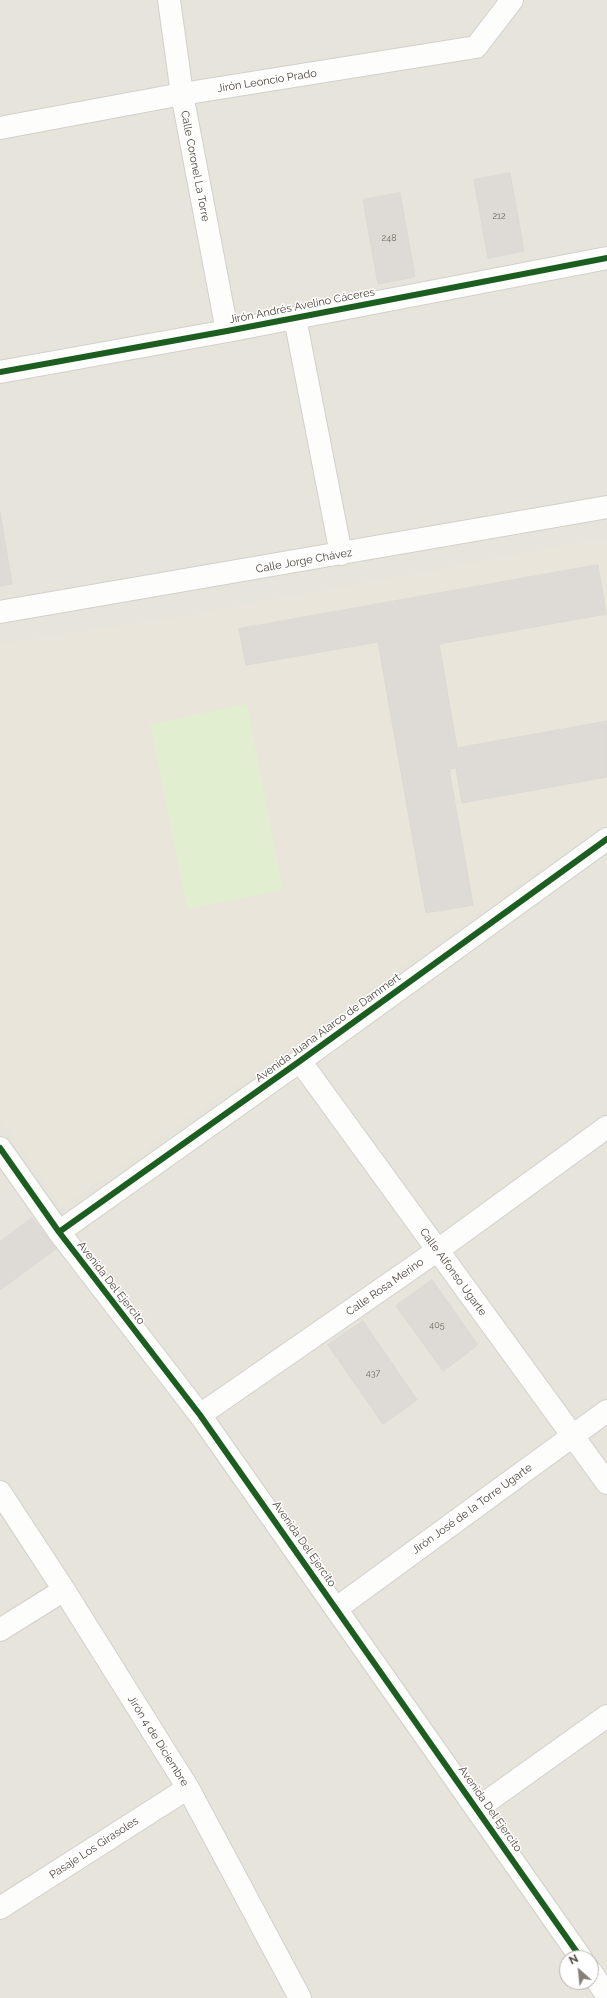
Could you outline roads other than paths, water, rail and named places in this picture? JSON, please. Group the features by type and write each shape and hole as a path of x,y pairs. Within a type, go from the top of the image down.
{"street":[{"name":"Calle Coronel La Torre","path":"170,0 182,94 227,331"},
{"name":"Jirón Leoncio Prado","path":"0,128 182,94 476,46 512,0"},
{"name":"Jirón Andrés Avelino Cáceres","path":"0,372 227,331 607,258"},
{"path":"295,318 341,554"},
{"name":"Calle Jorge Chávez","path":"0,612 607,507"},
{"name":"Avenida Juana Alarco de Dammert","path":"59,1232 300,1061 607,839"},
{"name":"Calle Alfonso Ugarte","path":"300,1061 607,1483"},
{"name":"Calle Rosa Merino","path":"200,1415 438,1250 607,1127"},
{"name":"Avenida Del Ejercito","path":"0,1148 59,1232 200,1415 478,1808 576,1950"},
{"name":"Jirón José de la Torre Ugarte","path":"337,1608 572,1435 607,1411"},
{"name":"Jirón 4 de Diciembre","path":"0,1492 64,1590 188,1788 297,1997"},
{"path":"0,1630 64,1590"},
{"path":"478,1808 607,1716"},
{"name":"Pasaje Los Girasoles","path":"0,1908 188,1788"},
{"path":"599,1984 607,1996"}]}
